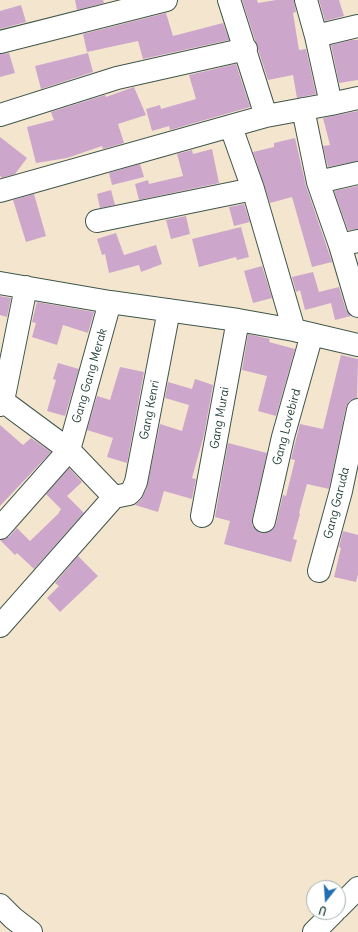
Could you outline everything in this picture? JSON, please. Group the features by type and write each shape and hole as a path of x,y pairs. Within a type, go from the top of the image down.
{"street":[{"path":"0,42 166,0"},
{"path":"229,0 246,49 266,116"},
{"path":"306,0 316,36 331,104"},
{"path":"316,36 358,26"},
{"path":"0,115 117,78 246,49"},
{"path":"0,191 266,116 358,98"},
{"path":"303,109 318,182 349,243 358,306"},
{"path":"231,127 303,332"},
{"path":"318,182 358,173"},
{"path":"97,221 253,189"},
{"path":"0,281 110,302 238,320 303,332 358,345"},
{"path":"0,626 114,497 69,450 1,402 26,287"},
{"name":"Gang Gang Merak","path":"69,450 110,302"},
{"name":"Gang Kenri","path":"114,497 129,494 136,482 169,310"},
{"name":"Gang Murai","path":"202,516 238,320"},
{"name":"Gang Lovebird","path":"264,521 283,437 303,332"},
{"name":"Gang Garuda","path":"319,571 341,491 358,410"},
{"path":"0,528 69,450"},
{"path":"346,900 358,888"},
{"path":"0,905 13,918 31,932"},
{"path":"314,932 326,920"}],"building":[{"path":"75,0 103,0 104,3 77,10"},
{"path":"242,0 257,0 258,3 276,0 294,0 296,12 293,13 299,50 306,49 316,94 297,98 293,75 268,80"},
{"path":"319,0 339,0 344,16 325,21"},
{"path":"21,5 26,22 0,29 0,11"},
{"path":"166,13 173,36 223,23 229,40 143,59 138,41 87,52 83,34"},
{"path":"358,40 358,80 339,83 331,45"},
{"path":"9,53 15,73 0,77 0,54"},
{"path":"88,53 93,72 41,89 35,66"},
{"path":"236,64 250,107 170,130 169,126 152,131 146,109 160,105 161,109 196,99 189,75"},
{"path":"134,87 146,115 118,124 124,143 103,149 102,146 67,158 36,163 27,127 54,120 51,112 105,95 106,97"},
{"path":"358,111 358,161 328,167 323,146 330,145 323,118"},
{"path":"0,137 27,158 15,174 2,178 0,176"},
{"path":"295,138 306,186 332,262 312,267 292,197 270,203 253,152 274,147 274,143"},
{"path":"212,149 219,183 139,200 135,184 148,180 149,184 183,176 177,154 192,150 193,154"},
{"path":"140,164 144,177 112,185 109,173"},
{"path":"358,186 358,229 348,230 334,191"},
{"path":"111,190 115,205 100,208 97,194"},
{"path":"34,194 46,236 26,242 13,200"},
{"path":"244,204 250,222 234,226 229,207"},
{"path":"186,216 190,234 171,239 166,220"},
{"path":"241,227 249,257 237,260 236,257 199,267 192,239"},
{"path":"116,233 124,255 156,245 162,264 141,272 139,265 109,273 105,254 102,255 97,239"},
{"path":"262,266 272,298 253,303 244,271"},
{"path":"313,272 319,292 339,287 346,310 351,316 335,320 331,303 305,310 300,290 296,292 292,277"},
{"path":"0,296 11,298 7,317 0,315"},
{"path":"37,302 94,312 88,333 63,325 57,345 32,337 36,323 32,322"},
{"path":"248,334 270,339 269,342 295,349 276,416 258,411 267,376 242,370"},
{"path":"341,355 358,359 357,398 349,401 346,407 329,489 307,484 293,539 297,540 291,562 224,544 230,521 215,517 228,443 267,453 252,519 252,525 256,530 262,533 268,533 276,524 283,495 286,496 295,460 291,459 300,424 323,429"},
{"path":"58,363 79,369 65,416 47,411 56,380 53,379"},
{"path":"120,367 144,372 127,463 107,457 113,438 87,430 97,396 110,400"},
{"path":"195,379 213,385 204,435 192,478 196,479 192,499 164,491 158,512 135,505 141,500 147,487 160,424 182,431 189,405 165,398 168,382 192,389"},
{"path":"0,425 23,445 31,438 51,452 0,506"},
{"path":"69,468 82,482 67,496 84,513 34,569 17,553 15,555 0,540 9,537 17,528 30,541 58,514 61,509 46,494"},
{"path":"343,531 358,535 358,574 356,582 334,577 341,548 339,547"},
{"path":"78,556 98,576 60,612 47,598 59,586 55,583"}]}
